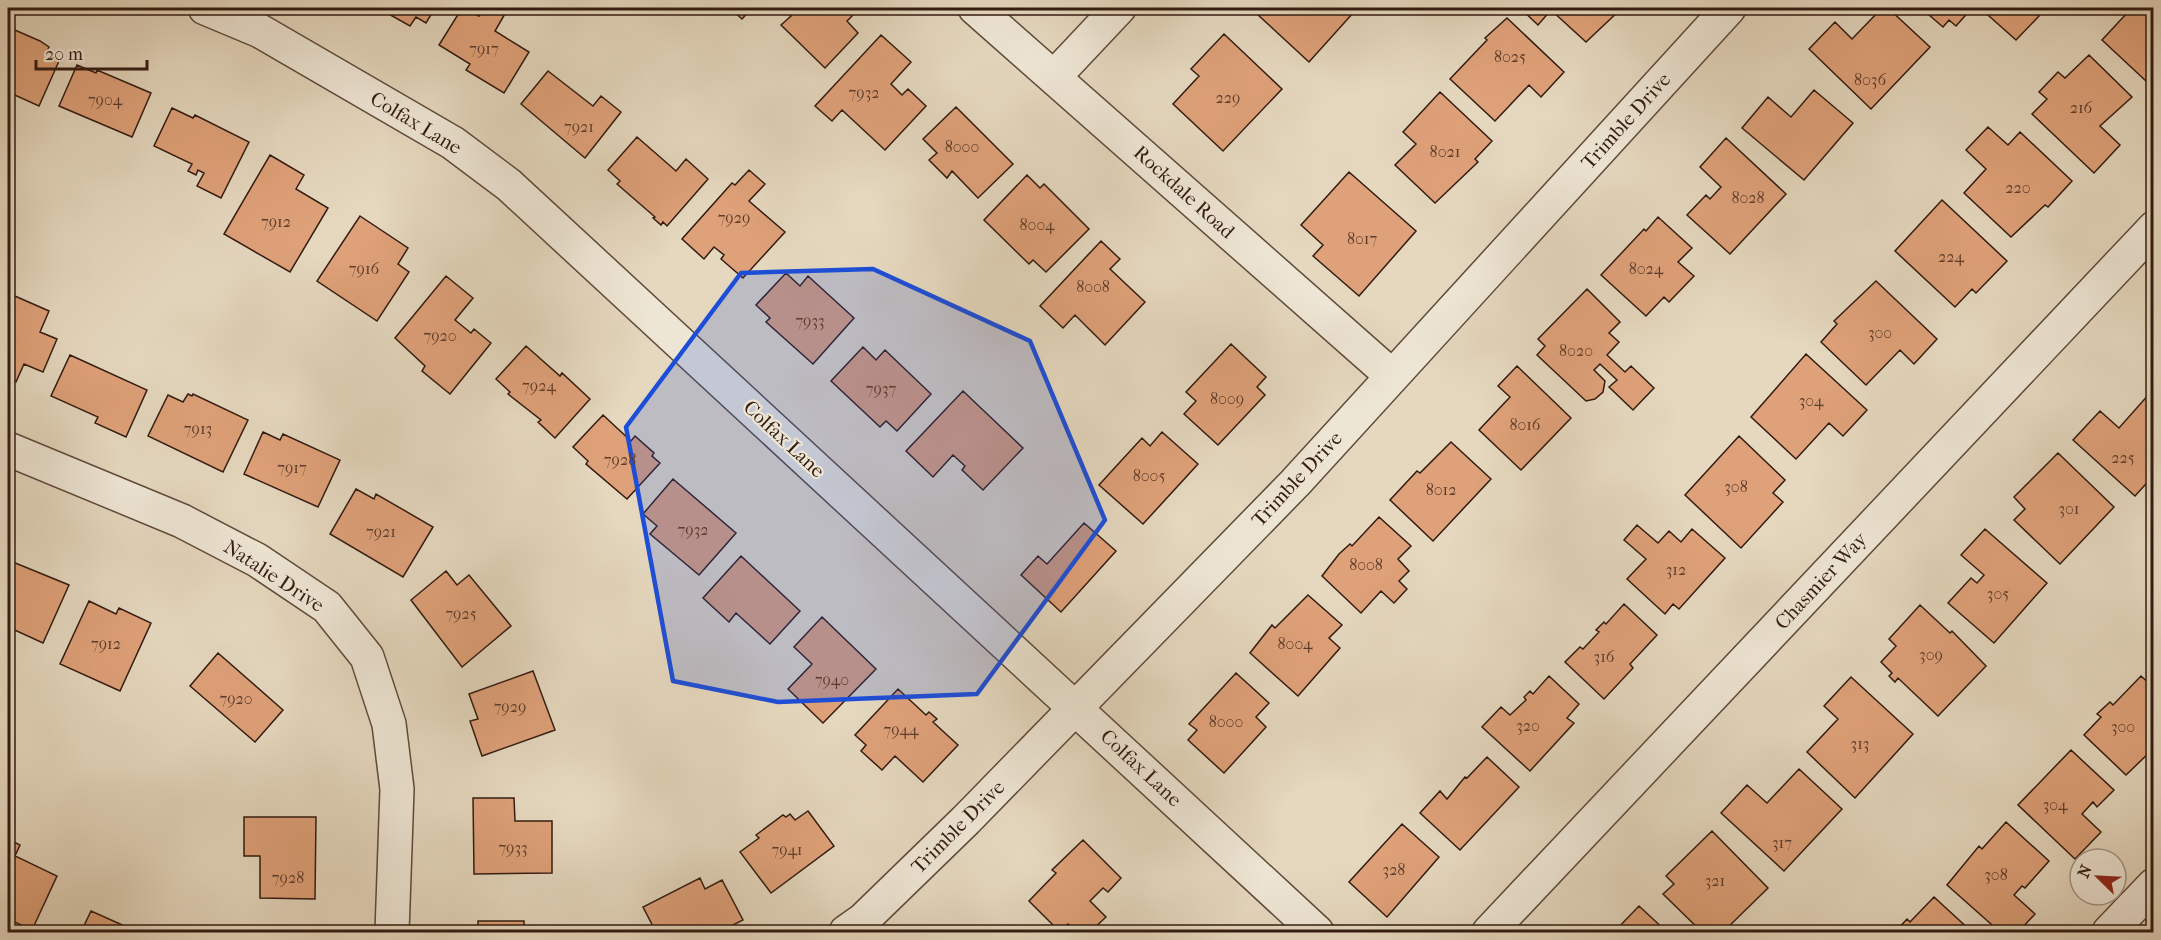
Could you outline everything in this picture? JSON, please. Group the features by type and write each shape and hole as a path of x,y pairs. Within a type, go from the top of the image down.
{"street":[{"name":"Colfax Lane","path":"205,8 260,31 453,142 509,185 1317,933"},
{"name":"Rockdale Road","path":"975,8 1392,376"},
{"path":"1054,77 1119,8"},
{"name":"Trimble Drive","path":"846,933 863,920 966,820 1295,483 1729,8"},
{"name":"Chasmier Way","path":"1489,933 2154,228"},
{"name":"Natalie Drive","path":"8,448 182,521 257,560 327,607 367,657 389,724 397,789 392,933"},
{"path":"2109,933 2154,885"}],"highlighted area":[{"path":"873,269 1030,341 1105,520 977,694 778,702 673,681 626,427 741,273"}],"building":[{"path":"378,8 435,8 426,23 416,17 410,26"},
{"path":"462,8 479,16 484,8 498,8 506,12 495,31 529,52 504,93 466,70 470,64 439,45"},
{"path":"730,8 752,8 742,19"},
{"path":"783,8 850,8 855,13 847,21 858,33 825,68 781,25 791,16"},
{"path":"1263,8 1348,8 1353,13 1309,62 1257,14"},
{"path":"1520,8 1622,8 1586,42 1551,10 1538,25"},
{"path":"1882,8 1888,8 1930,47 1871,109 1809,49 1835,22 1852,39"},
{"path":"1921,8 1972,8 1956,26 1949,20 1943,27"},
{"path":"1980,8 2030,8 2039,16 2016,40"},
{"path":"2154,8 2154,73 2146,81 2102,40 2128,12 2126,10"},
{"path":"1507,18 1564,72 1541,97 1529,85 1495,121 1450,79 1487,40 1485,38"},
{"path":"8,27 49,47 45,55 59,61 39,106 8,92"},
{"path":"1224,34 1282,89 1223,151 1173,104 1199,76 1191,69"},
{"path":"881,35 911,62 891,84 902,95 908,89 926,106 885,150 842,110 832,121 815,106"},
{"path":"2089,55 2132,97 2100,126 2120,145 2094,173 2032,114 2047,99 2039,92 2058,72 2065,78"},
{"path":"77,65 96,73 97,70 151,93 132,137 59,106"},
{"path":"548,71 593,106 601,96 621,112 585,158 521,104"},
{"path":"1814,90 1853,123 1804,180 1742,128 1768,97 1791,117"},
{"path":"1440,92 1492,141 1475,159 1478,162 1435,203 1395,165 1416,144 1403,132"},
{"path":"956,107 1013,164 978,198 952,171 947,178 929,160 937,153 923,139"},
{"path":"172,108 193,118 195,115 249,142 221,198 197,186 204,173 198,170 196,175 188,171 192,164 154,146"},
{"path":"1988,127 2008,145 2020,132 2072,181 2048,207 2045,205 2011,237 1964,193 1986,169 1966,150"},
{"path":"637,137 676,171 686,159 708,179 667,226 663,222 661,225 617,184 620,181 608,170"},
{"path":"1726,138 1786,194 1730,254 1687,215 1706,195 1710,199 1721,187 1700,167"},
{"path":"270,155 304,175 296,189 328,208 290,272 224,234"},
{"path":"749,170 765,184 749,201 785,232 743,278 721,259 724,255 714,247 704,259 682,239 732,183 735,185"},
{"path":"1349,172 1416,231 1359,296 1313,256 1323,245 1301,225"},
{"path":"1027,175 1040,188 1044,184 1089,229 1046,272 1033,260 1029,264 984,220"},
{"path":"1942,200 2007,261 1976,293 1972,289 1955,307 1895,251"},
{"path":"360,216 408,248 398,264 409,272 377,321 317,281"},
{"path":"1658,217 1692,248 1678,262 1694,276 1669,302 1664,297 1646,316 1601,275"},
{"path":"1101,241 1120,259 1110,269 1145,302 1105,345 1075,315 1063,328 1040,306"},
{"path":"786,273 800,286 808,276 854,318 813,364 766,322 770,318 756,305"},
{"path":"446,276 473,298 455,320 471,333 474,329 491,343 450,394 422,371 425,366 395,338"},
{"path":"1876,281 1937,339 1914,364 1900,350 1866,385 1821,342 1837,324 1834,321"},
{"path":"1587,289 1620,322 1609,333 1619,342 1607,355 1625,372 1631,366 1654,388 1633,410 1609,387 1617,380 1600,364 1594,370 1605,381 1603,392 1595,399 1586,401 1537,355 1545,346 1538,339"},
{"path":"8,293 49,311 40,332 57,339 43,372 24,364 16,382 8,378"},
{"path":"1231,344 1266,377 1257,387 1265,395 1218,445 1184,414 1196,401 1186,392"},
{"path":"526,346 560,376 562,373 590,399 555,438 538,422 541,420 508,394 510,392 496,379"},
{"path":"863,347 876,360 885,350 931,394 897,431 886,421 880,427 831,381"},
{"path":"1806,354 1867,410 1843,436 1829,423 1796,459 1751,417"},
{"path":"70,355 147,390 126,437 95,423 98,417 51,396"},
{"path":"1517,366 1571,418 1521,470 1479,430 1510,397 1498,386"},
{"path":"963,391 1023,448 983,490 962,470 965,466 953,455 933,477 906,451"},
{"path":"2150,393 2154,397 2154,475 2135,496 2073,440 2100,411 2119,428"},
{"path":"188,394 192,396 193,394 248,420 223,472 148,436 168,395 183,402"},
{"path":"603,415 631,441 635,436 654,453 652,456 660,463 627,499 586,464 588,461 573,447"},
{"path":"263,432 280,440 283,434 340,460 318,507 244,474"},
{"path":"1162,432 1198,464 1143,524 1099,485 1142,438 1150,446"},
{"path":"1739,436 1785,480 1773,493 1783,502 1741,548 1685,495"},
{"path":"1451,442 1491,479 1433,541 1390,500 1417,471 1420,473"},
{"path":"2058,453 2114,507 2060,564 2014,520 2025,509 2014,497"},
{"path":"673,479 736,533 699,575 650,534 657,526 643,514"},
{"path":"356,489 374,499 376,494 433,527 403,577 330,534"},
{"path":"1379,517 1411,546 1398,559 1409,571 1399,581 1407,589 1394,603 1381,591 1361,613 1322,576 1339,554 1350,544 1352,546"},
{"path":"1084,523 1116,551 1061,612 1021,575 1038,556 1047,564"},
{"path":"1637,525 1658,543 1669,531 1681,542 1692,529 1725,558 1679,609 1673,604 1665,614 1627,579 1646,559 1624,540"},
{"path":"1985,529 2047,583 1994,643 1948,603 1971,578 1977,583 1984,575 1961,555"},
{"path":"741,556 800,611 770,644 736,613 729,622 703,598"},
{"path":"8,560 69,585 43,643 8,627"},
{"path":"446,571 457,585 469,575 511,626 462,667 411,600"},
{"path":"1308,595 1342,625 1329,638 1340,648 1298,696 1250,653 1272,625 1275,628"},
{"path":"89,601 116,614 119,608 151,623 120,691 60,664"},
{"path":"1624,604 1657,635 1630,664 1633,668 1604,699 1565,662 1580,647 1583,649 1599,632 1596,630 1604,622 1606,624"},
{"path":"1920,605 1950,633 1952,631 1986,666 1938,716 1898,678 1895,682 1889,676 1892,673 1881,662 1896,646 1889,639"},
{"path":"822,617 876,669 823,723 788,689 812,664 794,647"},
{"path":"218,653 283,710 255,742 190,686"},
{"path":"533,671 555,730 482,756 470,721 478,719 469,694"},
{"path":"1236,673 1269,703 1256,717 1266,727 1224,773 1188,740 1197,730 1189,724"},
{"path":"1549,676 1579,704 1567,718 1574,723 1530,771 1482,727 1501,707 1510,715 1526,700 1524,697 1530,691 1533,694"},
{"path":"2141,676 2154,688 2154,748 2126,775 2084,735 2101,717 2097,714 2110,702 2113,705"},
{"path":"1851,677 1913,734 1855,798 1807,752 1838,719 1824,706"},
{"path":"898,689 926,715 929,712 937,719 933,722 958,745 923,782 895,756 882,770 861,751 866,745 855,735"},
{"path":"2071,750 2114,790 2097,807 2093,802 2082,814 2101,832 2087,847 2068,847 2068,852 2018,805"},
{"path":"1487,757 1519,787 1460,850 1420,813 1440,791 1447,799 1465,777 1467,778"},
{"path":"1799,769 1842,809 1784,871 1721,813 1747,785 1767,803"},
{"path":"473,798 514,798 515,821 552,821 552,873 474,874"},
{"path":"808,811 834,846 771,893 740,852 759,838 756,835 783,815 786,817 790,814 795,820"},
{"path":"244,817 316,817 315,899 260,898 260,856 244,856"},
{"path":"2006,822 2049,861 2025,888 2022,886 2014,895 2035,914 2018,932 2000,932 1947,885 1979,846 1982,849"},
{"path":"1402,824 1439,857 1387,917 1349,882"},
{"path":"1712,831 1768,888 1723,932 1702,932 1663,894 1674,884 1666,876"},
{"path":"8,839 20,845 15,856 57,876 32,930 8,919"},
{"path":"1083,840 1121,878 1108,892 1103,888 1090,901 1106,917 1090,932 1077,932 1068,924 1060,932 1029,901 1056,873 1052,870"},
{"path":"700,878 705,889 722,880 743,920 719,932 656,932 643,907"},
{"path":"1934,897 1972,932 1895,932 1907,919 1910,922"},
{"path":"1639,906 1667,932 1614,932"},
{"path":"91,911 138,932 81,932"},
{"path":"478,921 524,921 524,932 478,932"}]}
